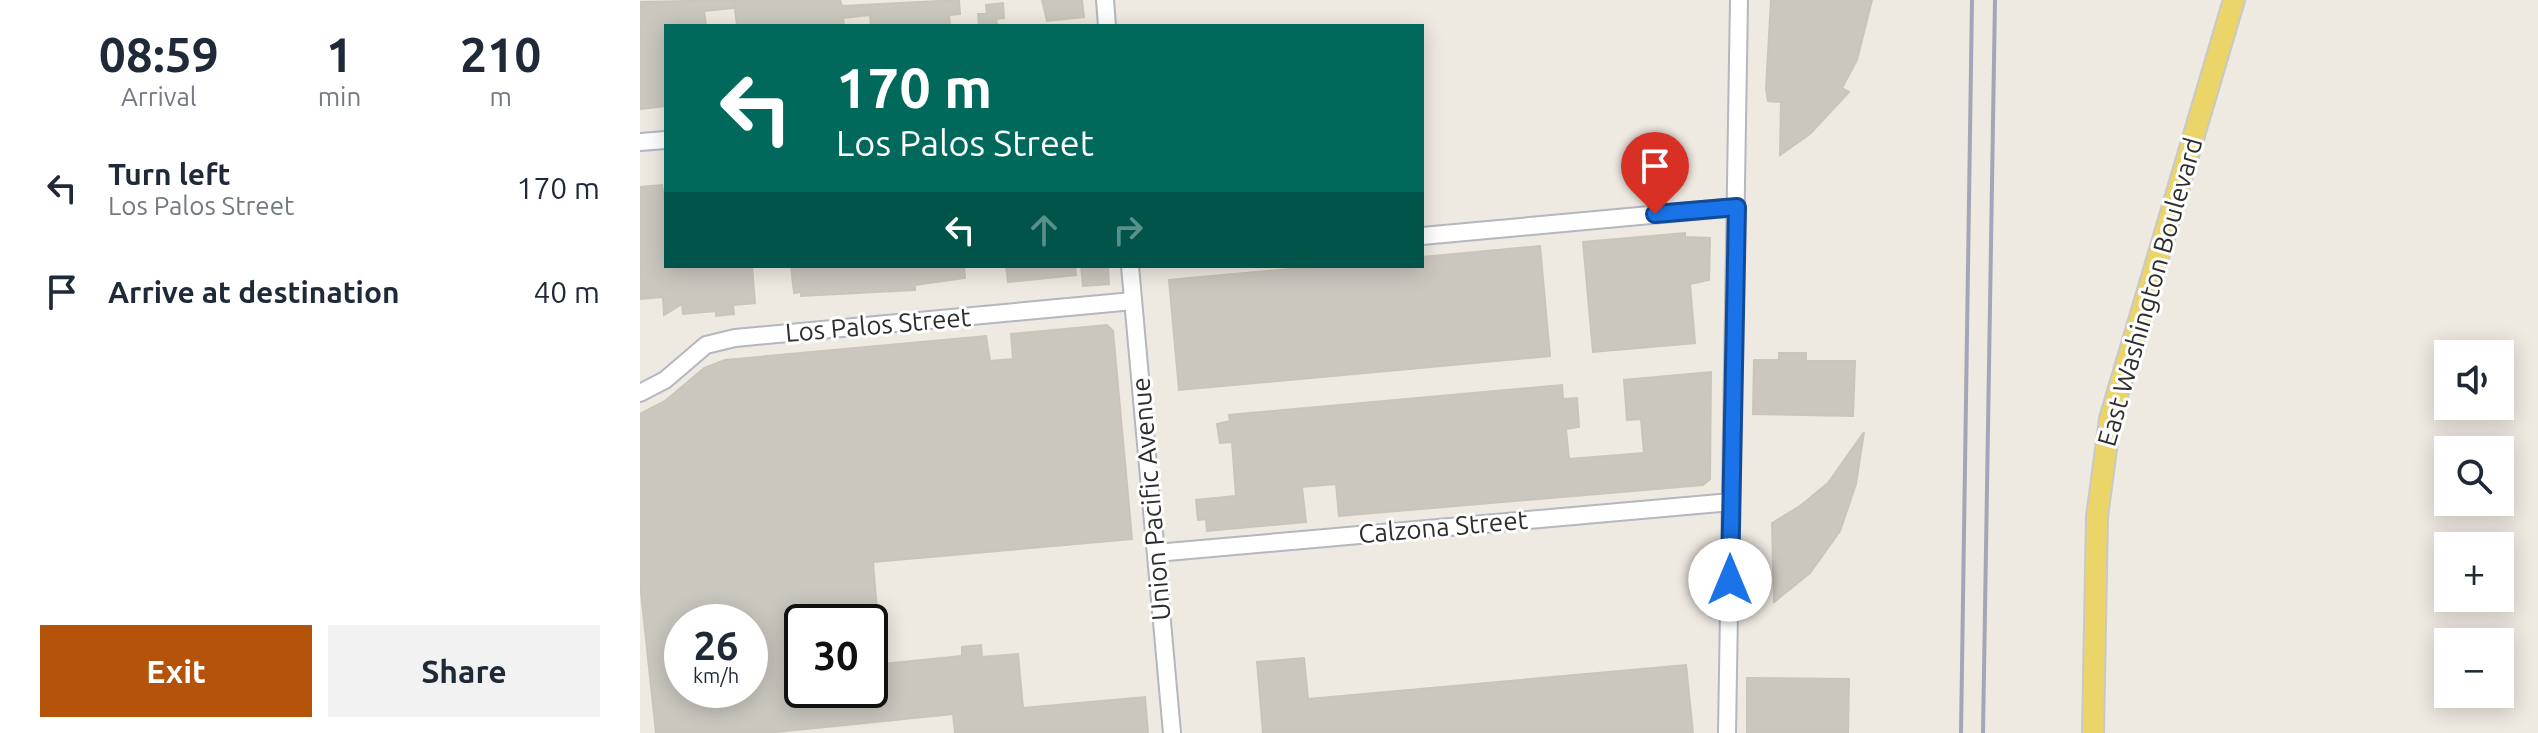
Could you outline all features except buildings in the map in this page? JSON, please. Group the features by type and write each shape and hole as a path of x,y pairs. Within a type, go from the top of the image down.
{"main road":[{"name":"East Washington Boulevard","path":"2093,733 2097,517 2110,419 2234,0"}],"street":[{"path":"1105,0 1107,24"},
{"path":"1727,733 1739,0"},
{"path":"640,142 664,140"},
{"path":"1424,236 1737,207"},
{"name":"Union Pacific Avenue","path":"1130,268 1172,733"},
{"name":"Los Palos Street","path":"640,393 665,380 706,345 735,338 1133,301"},
{"name":"Calzona Street","path":"1156,553 1731,502"}],"railway":[{"path":"1961,733 1972,0"},
{"path":"1983,733 1995,0"}],"route":[{"path":"1655,214 1737,207 1730,580"}]}
